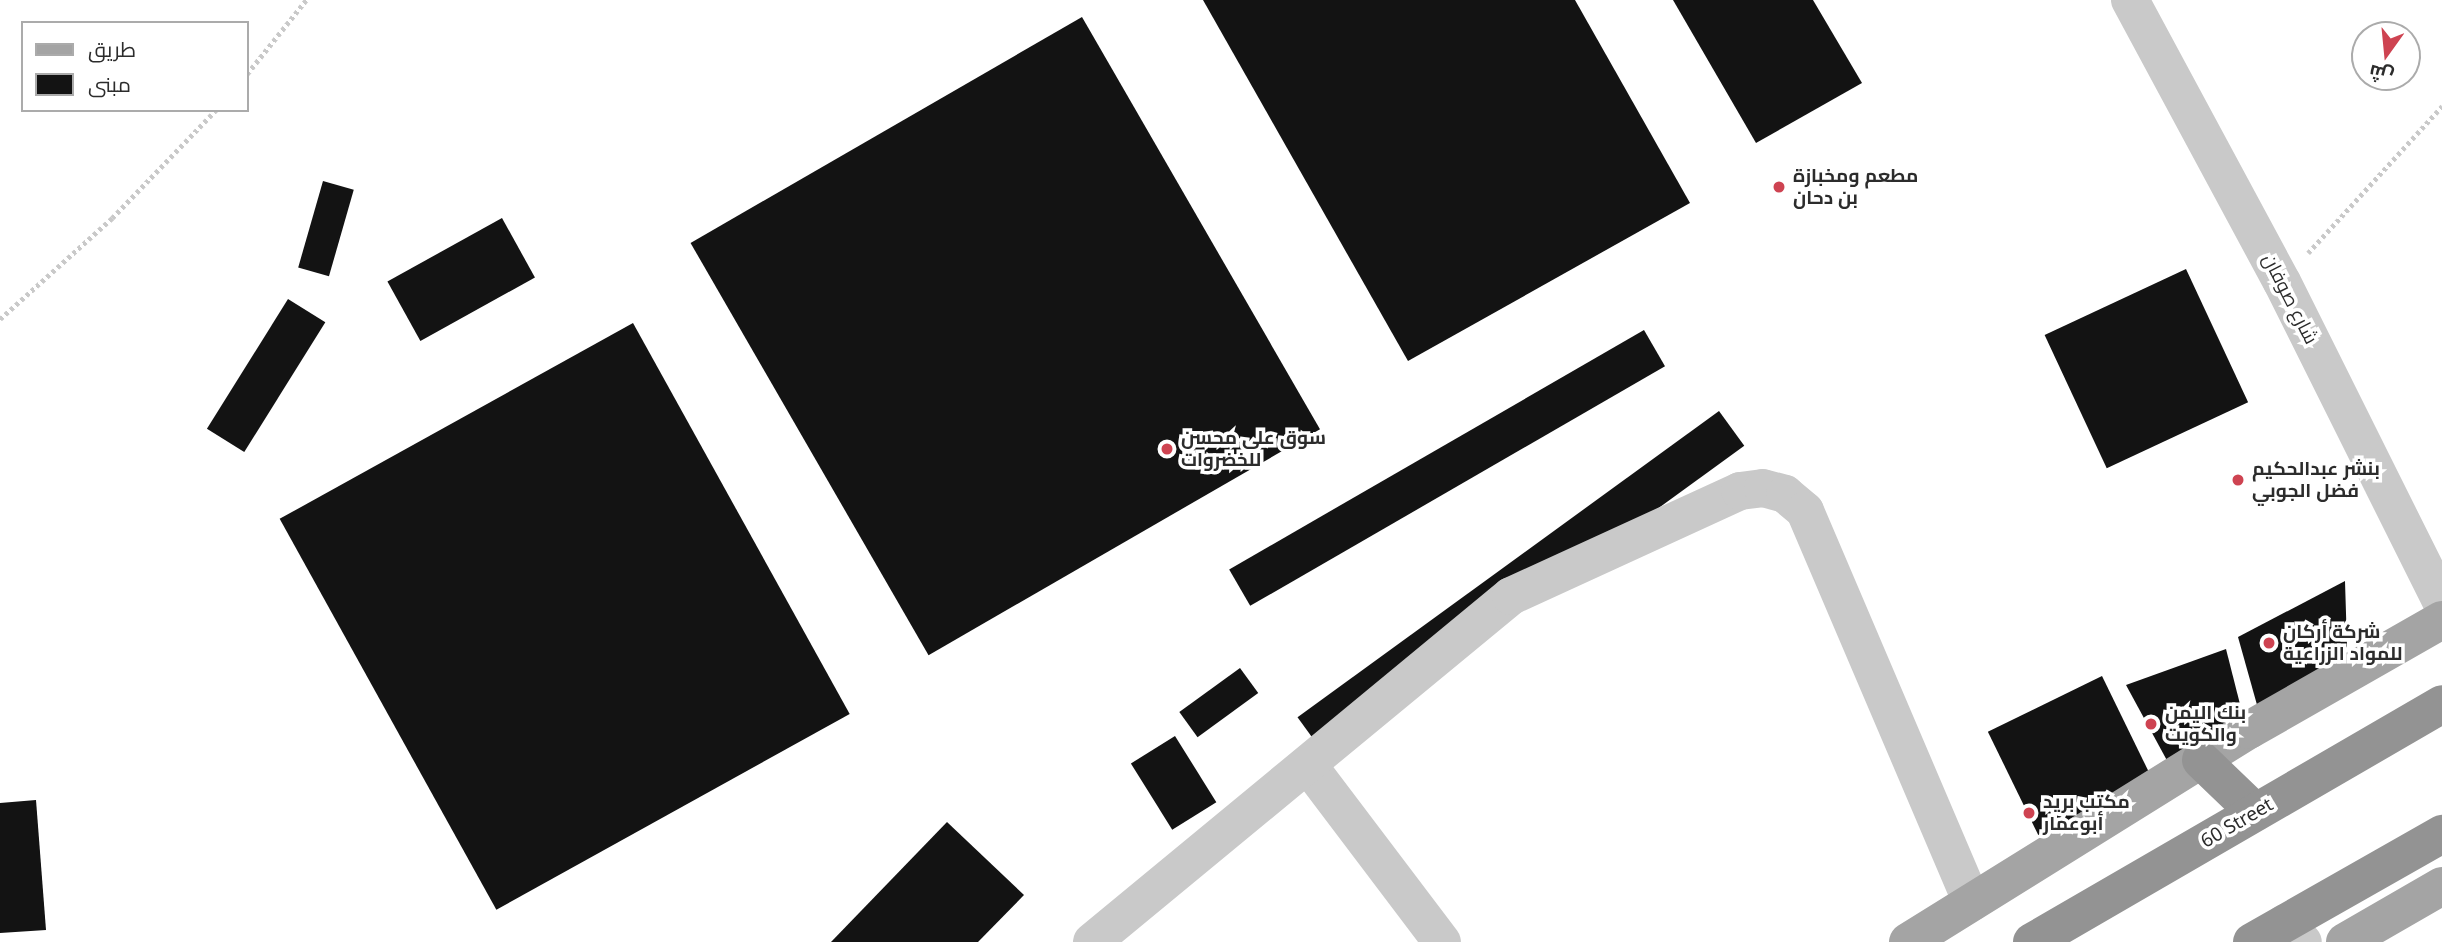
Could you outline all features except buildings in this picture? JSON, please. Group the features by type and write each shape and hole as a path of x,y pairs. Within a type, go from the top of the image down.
{"highway":[{"name":"60 Street","path":"2032,942 2442,704"},
{"path":"2201,760 2255,812"},
{"path":"2252,942 2294,932 2442,834"}],"main road":[{"path":"1908,942 2201,760 2442,620"},
{"path":"2346,942 2442,886"}],"street":[{"name":"شارع صوفان","path":"2130,0 2282,282 2442,603"},
{"path":"1092,942 1511,596 1740,491 1763,488 1785,494 1805,512 1972,902"},
{"path":"1308,765 1442,942"}],"path":[{"path":"248,73 306,0"},
{"path":"2282,282 2442,106"},
{"path":"0,319 121,210 214,112"}],"place":[{"name":"مطعم ومخبازة بن دحان","path":"1779,187"},
{"name":"سوق علي محسن للخضروات","path":"1167,449"},
{"name":"بنشر عبدالحكيم فضل الجوبي","path":"2238,480"},
{"name":"شركة أركان للمواد الزراعية","path":"2269,643"},
{"name":"بنك اليمن والكويت","path":"2151,724"},
{"name":"مكتب بريد أبوعمار","path":"2029,813"}]}
